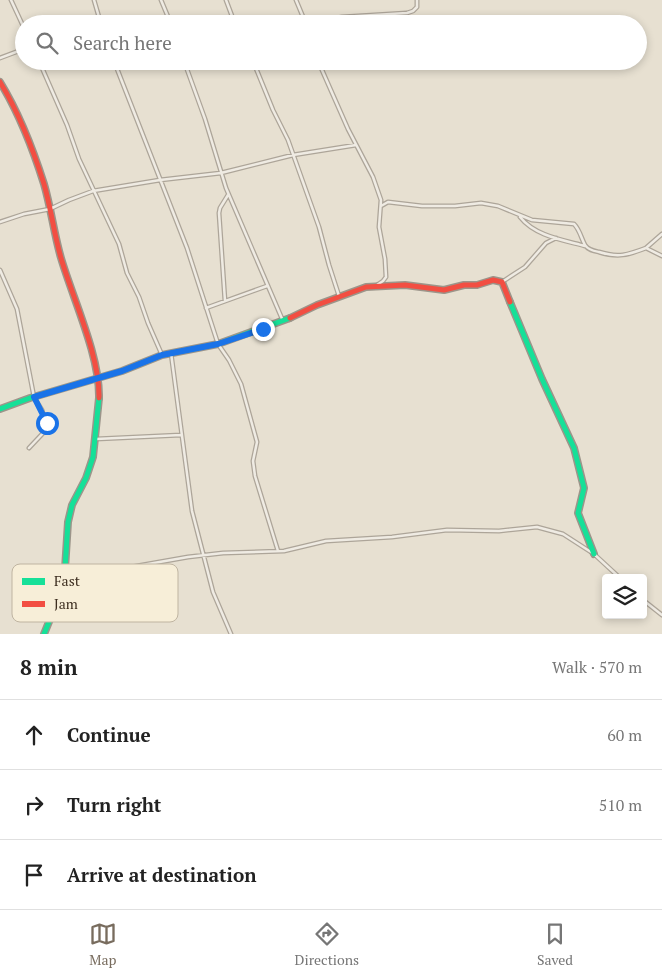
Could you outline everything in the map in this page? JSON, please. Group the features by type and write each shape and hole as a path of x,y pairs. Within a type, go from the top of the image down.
{"street":[{"path":"11,0 18,15"},
{"path":"94,0 98,15"},
{"path":"161,0 167,15"},
{"path":"226,0 231,15"},
{"path":"296,0 302,15"},
{"path":"374,15 413,11 417,7 417,0"},
{"path":"0,58 15,52"},
{"path":"43,70 67,125 79,159 119,244 127,273 139,297 162,355"},
{"path":"117,70 187,248 218,344 236,371 257,442 253,467 278,551"},
{"path":"187,70 205,119 228,195 284,321"},
{"path":"257,70 293,156 319,227 339,296"},
{"path":"322,70 378,190 381,206 378,227 385,259 386,277 375,286"},
{"path":"0,82 14,106 44,184 61,257 98,378 100,396 93,457 89,471 72,505 66,564"},
{"path":"0,222 24,214 50,209 93,191 220,173 293,156 356,145"},
{"path":"226,301 219,213 228,195"},
{"path":"381,206 388,202 422,206 455,206 481,203 498,206 532,220 574,224 581,234 585,246"},
{"path":"520,216 534,230 614,256 628,255 646,248 662,234"},
{"path":"0,409 132,368 162,355 218,344 284,321 359,289 375,286 405,285 444,290 464,285 477,285 493,280 502,282 525,267 546,243 556,238"},
{"path":"646,248 662,256"},
{"path":"0,270 17,309 34,397 42,410 47,428 28,448"},
{"path":"502,282 542,380 574,448 584,488 579,517 594,554"},
{"path":"206,308 267,286"},
{"path":"171,353 190,502 213,592 231,634"},
{"path":"94,438 182,435"},
{"path":"153,564 223,553 289,550 326,541 392,537 448,530 499,531 537,527 563,534 594,554 616,574"},
{"path":"647,603 662,616"},
{"path":"44,634 49,622"}],"traffic: fast":[{"path":"510,302 542,379 574,448 584,488 578,513 594,554"},
{"path":"0,409 30,398 122,371 162,355 218,344 290,318"},
{"path":"65,564 68,522 72,505 86,478 93,457 99,398"},
{"path":"44,634 49,622"}],"traffic: jam":[{"path":"0,82 25,132 44,184 61,258 91,346 99,398"},
{"path":"290,318 317,305 366,287 405,285 444,290 464,285 477,285 493,280 502,282 510,302"}],"route":[{"path":"47,423 34,397 132,368 162,355 218,344 263,329"}]}
